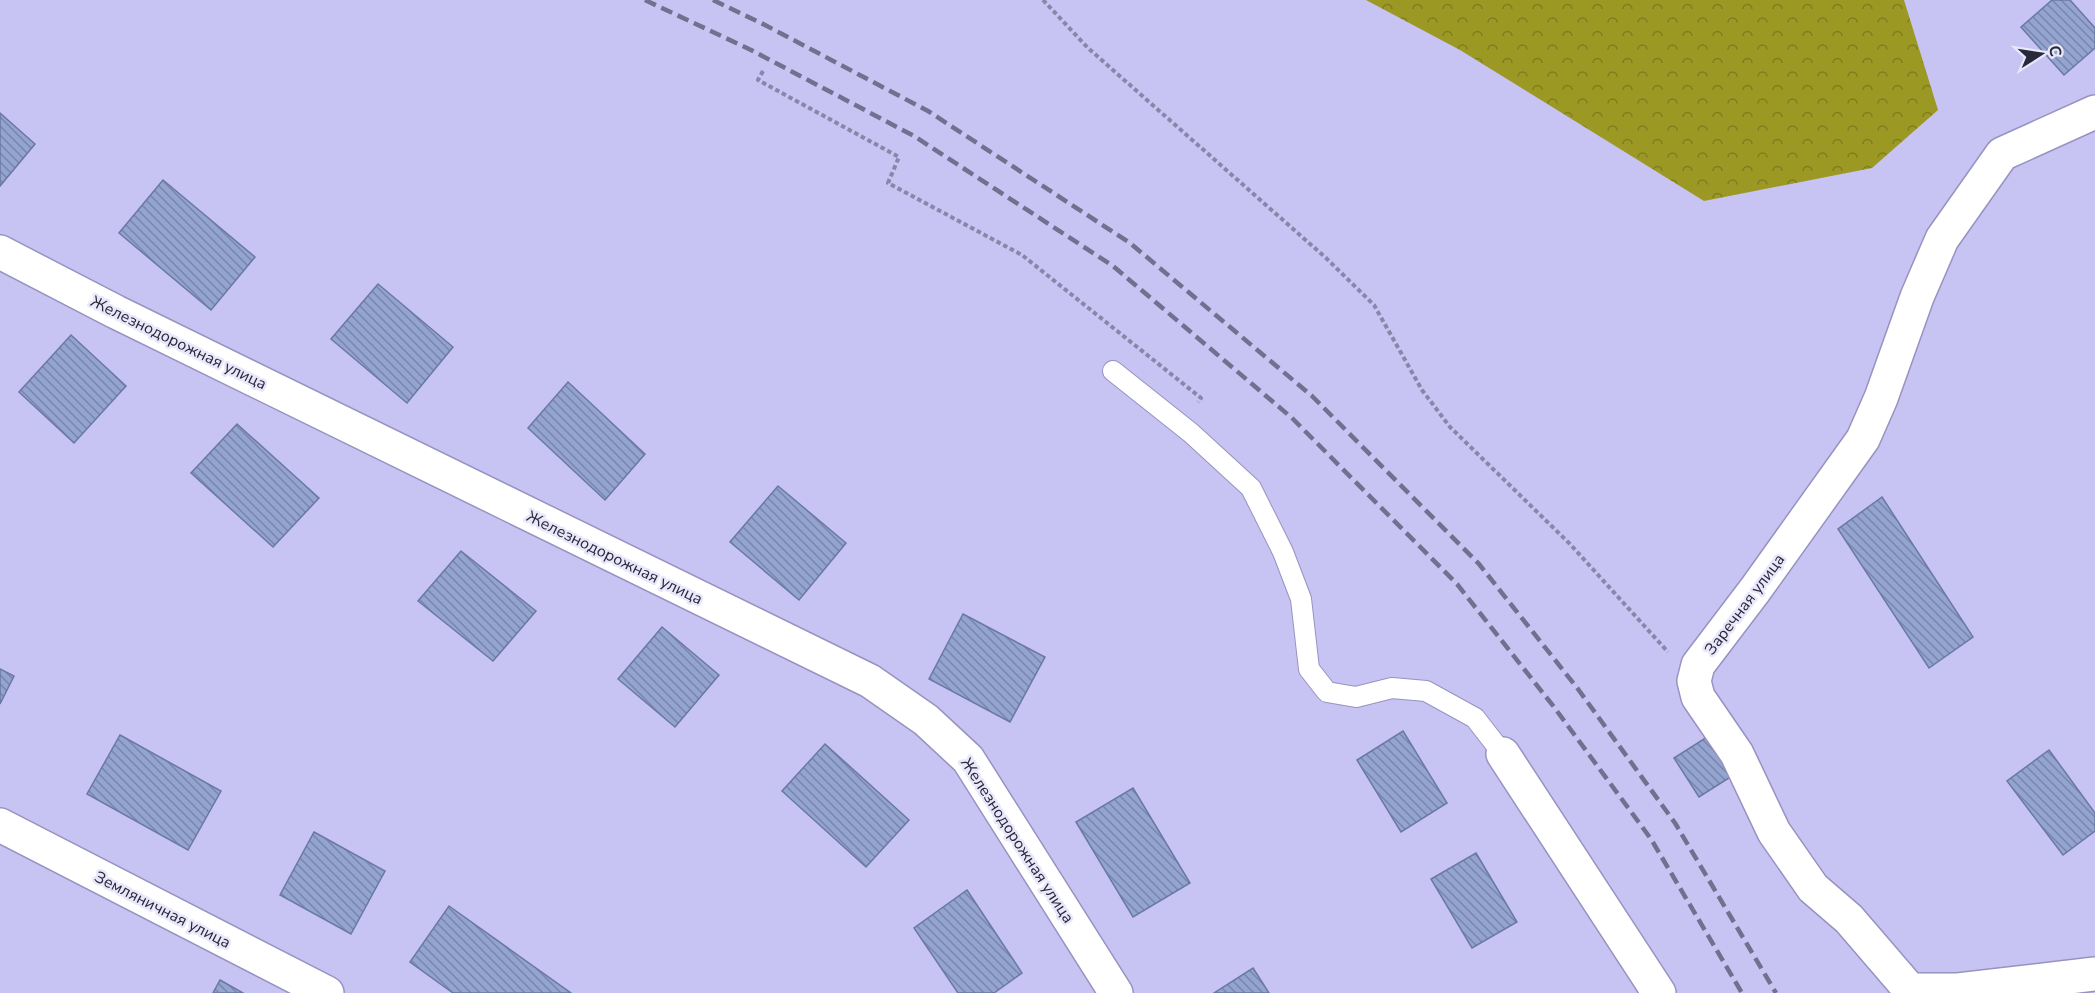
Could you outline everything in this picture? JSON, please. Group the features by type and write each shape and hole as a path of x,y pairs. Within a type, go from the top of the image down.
{"street":[{"name":"Заречная улица","path":"1694,681 1698,665 1762,582 1863,439 1881,398 1917,297 1942,239 2001,154 2095,112"},
{"name":"Железнодорожная улица","path":"0,252 116,312 870,681 926,720 968,759 1116,993"},
{"path":"1694,681 1698,697 1737,754 1774,832 1813,888 1849,919 1910,990 1958,990 2095,974"},
{"path":"1503,754 1659,993"},
{"name":"Земляничная улица","path":"0,825 327,993"}],"lane":[{"path":"1113,370 1191,433 1251,489 1283,552 1301,599 1309,669 1327,692 1356,697 1392,688 1426,691 1475,718 1503,754"}],"path":[{"path":"1043,0 1088,48 1326,258 1374,305 1422,390 1450,427 1570,544 1694,681"},
{"path":"763,71 758,80 899,157 888,183 1022,255 1201,398 1196,405"}],"green space":[{"path":"1366,0 1904,0 1938,110 1872,168 1704,201 1460,50"}],"building":[{"path":"2052,0 2070,0 2095,28 2095,48 2064,75 2021,27"},
{"path":"0,113 35,144 0,186"},
{"path":"163,180 255,257 211,310 119,233"},
{"path":"378,284 453,347 407,403 331,339"},
{"path":"71,335 126,386 74,443 19,392"},
{"path":"568,382 645,454 605,500 528,428"},
{"path":"237,424 319,498 273,547 191,473"},
{"path":"778,486 846,543 799,600 730,542"},
{"path":"1882,497 1973,637 1929,668 1838,529"},
{"path":"461,551 536,611 493,661 418,601"},
{"path":"963,614 1045,657 1010,722 929,679"},
{"path":"662,627 719,675 675,727 618,679"},
{"path":"0,669 14,676 0,704"},
{"path":"1403,731 1447,803 1401,832 1357,760"},
{"path":"120,735 221,791 188,850 87,794"},
{"path":"1707,737 1732,776 1699,797 1674,758"},
{"path":"825,744 909,820 866,867 782,791"},
{"path":"2049,750 2095,813 2095,831 2063,855 2007,781"},
{"path":"1133,788 1190,883 1133,917 1076,822"},
{"path":"314,832 385,871 351,934 280,895"},
{"path":"1476,853 1517,922 1472,948 1431,879"},
{"path":"967,890 1022,973 994,993 958,993 914,928"},
{"path":"449,906 571,993 453,993 410,962"},
{"path":"1253,968 1269,993 1214,993"},
{"path":"220,980 243,993 213,993"}],"railway":[{"path":"645,0 751,50 914,136 1113,266 1292,418 1457,584 1554,707 1651,839 1742,993"},
{"path":"713,0 928,111 1130,243 1312,396 1479,564 1578,689 1675,823 1776,993"}]}
